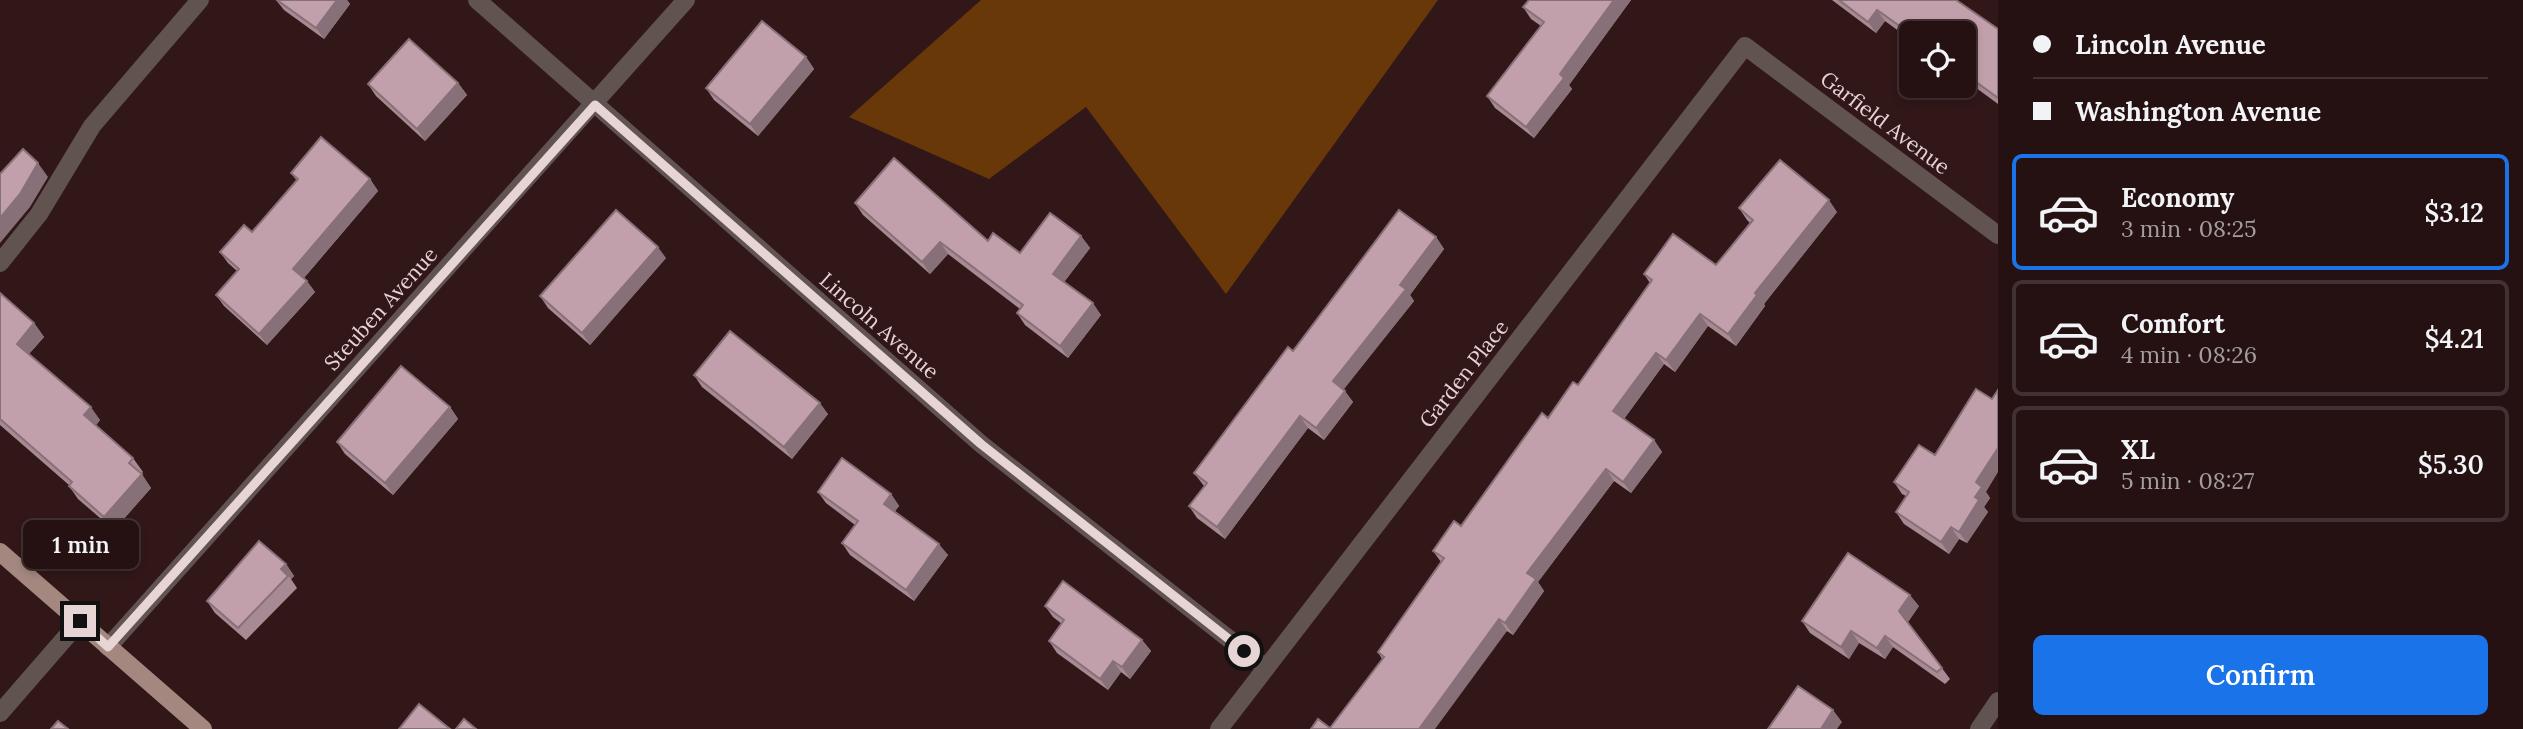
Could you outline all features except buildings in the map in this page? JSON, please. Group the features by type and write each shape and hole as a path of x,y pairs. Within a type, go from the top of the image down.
{"main road":[{"path":"0,552 203,729"}],"street":[{"path":"0,263 39,214 92,126 200,0"},
{"name":"Lincoln Avenue","path":"477,0 981,444 1266,668"},
{"name":"Steuben Avenue","path":"108,647 686,0"},
{"name":"Garfield Avenue","path":"1745,46 1998,236"},
{"name":"Garden Place","path":"1219,729 1745,46"},
{"path":"0,713 80,621"},
{"path":"1979,729 1998,701"}],"shaded area":[{"path":"981,0 1438,0 1226,294 1086,107 989,179 849,117"}],"route":[{"path":"80,621 108,647 595,105 981,444 1244,651"}]}
